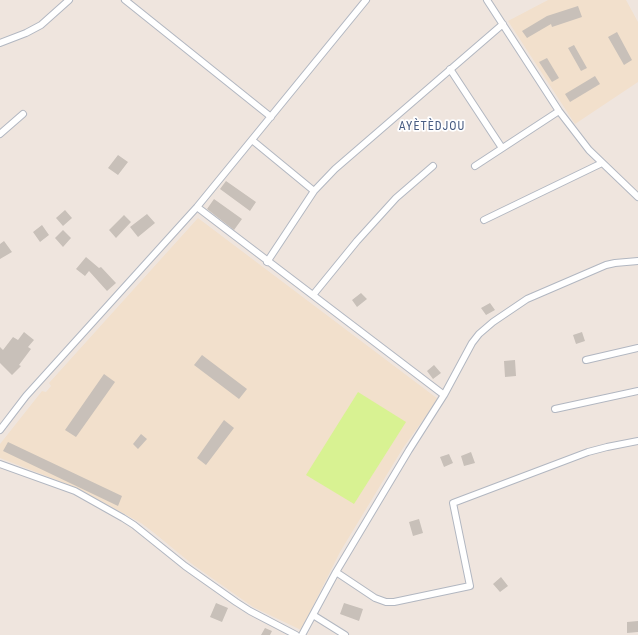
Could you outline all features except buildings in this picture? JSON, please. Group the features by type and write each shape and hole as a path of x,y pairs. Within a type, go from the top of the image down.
{"street":[{"path":"0,43 26,33 41,25 69,0"},
{"path":"125,0 271,117"},
{"path":"0,430 26,396 197,207 366,0"},
{"path":"487,0 559,111 590,150 638,197"},
{"path":"267,262 314,191 353,153 503,24"},
{"path":"450,70 502,148"},
{"path":"475,166 559,111"},
{"path":"0,134 23,114"},
{"path":"252,140 314,191"},
{"path":"484,220 602,163"},
{"path":"313,295 387,206 433,166"},
{"path":"197,207 267,262 313,295 444,395"},
{"path":"302,635 336,572 409,450 444,395 478,334 516,305 527,299 606,266 615,263 638,261"},
{"path":"586,360 638,348"},
{"path":"555,409 638,391"},
{"path":"336,572 374,598 386,602 394,602 470,586 453,503 588,452 638,441"},
{"path":"0,464 75,491 123,518 185,566 243,607 296,635"},
{"path":"313,616 344,635"}],"shaded area":[{"path":"548,0 626,0 638,22 638,82 575,124 508,21"},
{"path":"198,218 438,399 403,448 340,552 301,630 253,607 192,564 141,523 77,488 0,458 0,444 42,391 46,392 51,386 49,383"}],"green space":[{"path":"358,392 406,422 354,504 306,475"}],"district":[{"name":"AYÈTÈDJOU","path":"432,127"}]}
